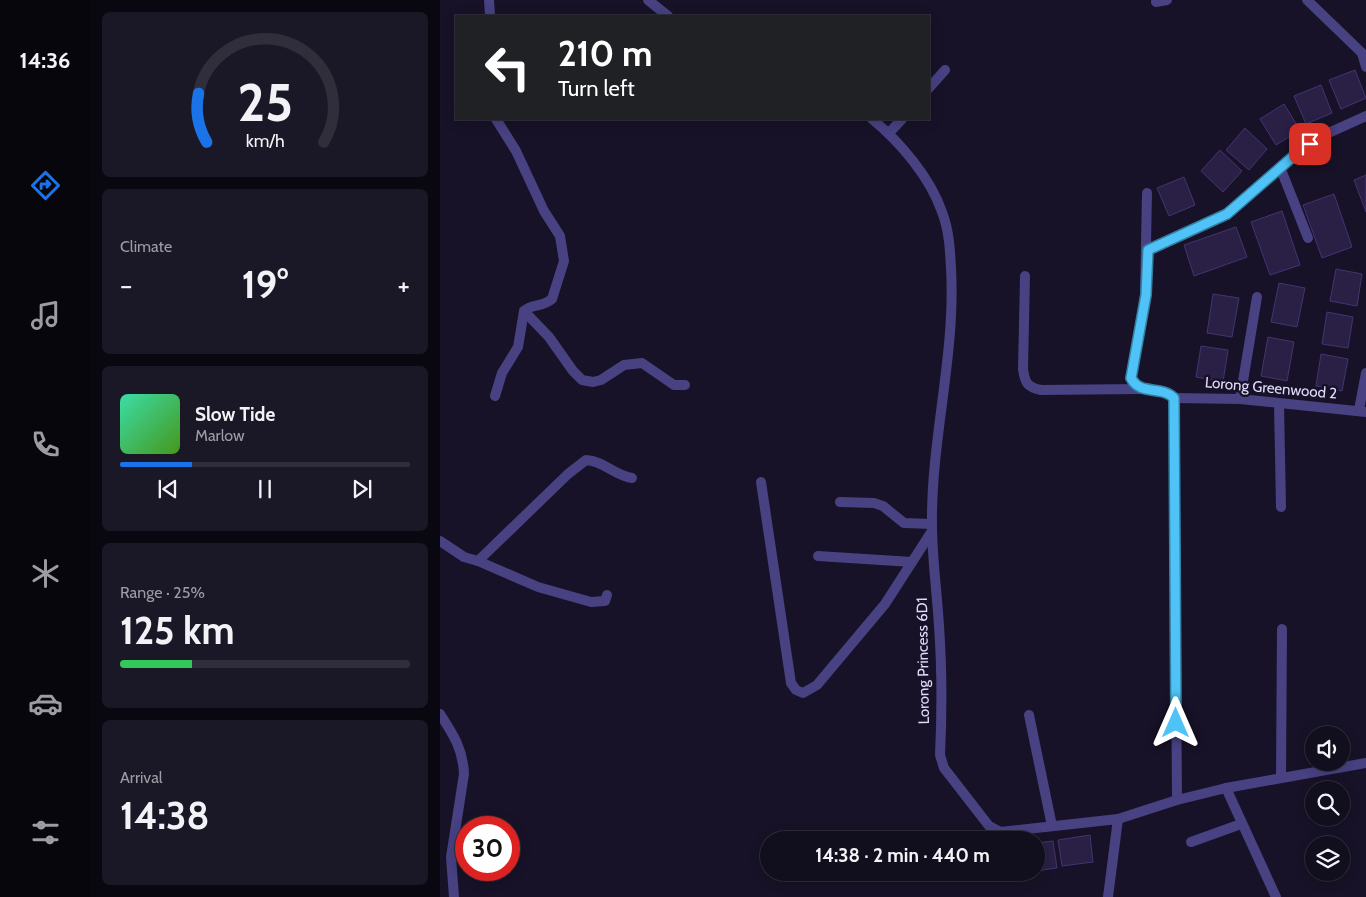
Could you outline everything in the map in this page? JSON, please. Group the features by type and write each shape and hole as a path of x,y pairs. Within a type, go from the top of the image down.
{"street":[{"path":"489,0 490,15"},
{"path":"648,0 667,15"},
{"path":"1156,2 1167,0"},
{"path":"1307,0 1362,53 1366,67"},
{"path":"930,87 945,70"},
{"path":"1148,250 1227,214 1280,167 1324,135 1366,116"},
{"path":"495,396 502,373 518,347 524,311 530,306 547,303 552,299 564,261 564,250 560,236 544,211 516,151 497,120"},
{"name":"Lorong Princess 6D1","path":"873,120 889,133 932,191 942,211 949,238 952,295 951,327 936,457 932,527 939,628 941,762 993,830 1000,832 1118,819 1177,800 1226,788 1366,763"},
{"path":"889,133 901,120"},
{"path":"1280,167 1308,238"},
{"path":"1140,389 1134,385 1131,378 1131,366 1146,295 1148,250 1147,194"},
{"name":"Lorong Greenwood 2","path":"1025,276 1022,369 1026,383 1030,388 1140,389 1163,392 1174,398 1240,399 1363,411"},
{"path":"1240,399 1257,297"},
{"path":"524,311 549,337 573,371 582,380 593,382 600,380 624,365 642,363 674,384 685,385"},
{"path":"1363,411 1366,373"},
{"path":"1174,398 1177,800"},
{"path":"1279,404 1281,507"},
{"path":"478,561 568,474 586,460 596,460 621,477 632,478"},
{"path":"761,482 791,683 796,690 804,693 818,684 885,604 932,527 904,523 883,506 874,503 840,502"},
{"path":"440,541 464,558 478,561 538,587 591,602 605,600 608,595"},
{"path":"818,556 912,562"},
{"path":"1282,629 1282,778"},
{"path":"440,714 459,744 464,763 464,774 451,857 454,897"},
{"path":"1029,715 1052,826"},
{"path":"1226,788 1276,897"},
{"path":"1108,897 1118,819"},
{"path":"1191,842 1241,824"}],"building":[{"path":"1355,70 1366,98 1341,109 1329,80"},
{"path":"1321,85 1332,113 1306,124 1294,96"},
{"path":"1284,104 1300,130 1276,145 1260,119"},
{"path":"1245,128 1267,149 1249,170 1226,150"},
{"path":"1220,150 1242,171 1223,192 1201,171"},
{"path":"1366,175 1366,212 1354,180"},
{"path":"1184,177 1195,205 1169,216 1157,188"},
{"path":"1334,194 1352,247 1322,258 1303,205"},
{"path":"1282,211 1300,265 1270,275 1251,222"},
{"path":"1236,227 1247,257 1194,276 1184,245"},
{"path":"1336,269 1362,274 1357,306 1330,301"},
{"path":"1279,283 1305,288 1297,327 1271,322"},
{"path":"1213,294 1239,298 1232,337 1207,333"},
{"path":"1327,312 1353,317 1348,348 1322,344"},
{"path":"1268,337 1294,342 1287,381 1261,376"},
{"path":"1201,346 1228,350 1223,382 1196,377"},
{"path":"1321,354 1348,359 1342,391 1316,386"},
{"path":"1090,835 1093,862 1062,866 1058,840"},
{"path":"1053,841 1057,868 1045,870 1045,842"}],"route":[{"path":"1176,723 1174,398 1170,394 1163,392 1140,389 1134,385 1131,378 1131,366 1146,295 1148,250 1227,214 1280,167 1310,144"}]}
